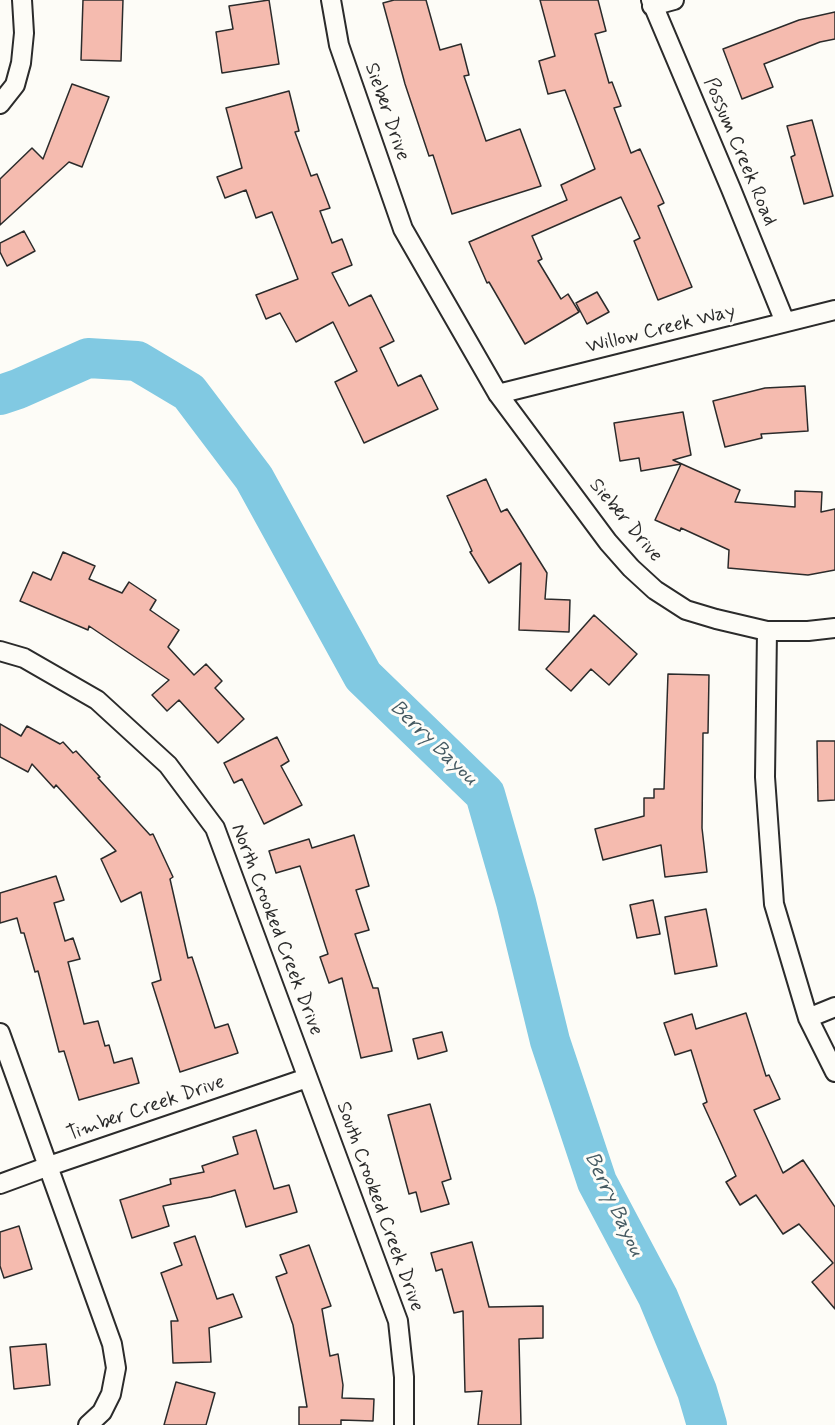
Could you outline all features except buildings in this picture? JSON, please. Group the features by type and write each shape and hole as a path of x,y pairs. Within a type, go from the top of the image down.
{"street":[{"path":"0,104 15,85 21,63 24,33 22,0"},
{"name":"Sieber Drive","path":"330,0 339,45 403,229 498,394 608,542 655,590 686,610 768,631 835,628"},
{"path":"651,3 674,0"},
{"name":"Possum Creek Road","path":"651,3 785,322"},
{"name":"Willow Creek Way","path":"498,394 835,310"},
{"path":"768,631 765,777 774,904 808,1018 835,1072"},
{"name":"North Crooked Creek Drive","path":"0,651 24,658 97,700 168,765 215,828 308,1078"},
{"path":"808,1018 835,1007"},
{"path":"0,1033 112,1344 116,1368 111,1394 102,1413 88,1425"},
{"name":"Timber Creek Drive","path":"0,1184 308,1078"},
{"name":"South Crooked Creek Drive","path":"308,1078 398,1321 404,1377 404,1425"}],"waterway":[{"name":"Berry Bayou","path":"0,395 88,358 137,361 189,392 254,478 363,676 485,794 516,902 550,1041 597,1182 658,1297 697,1391 707,1425"}]}
